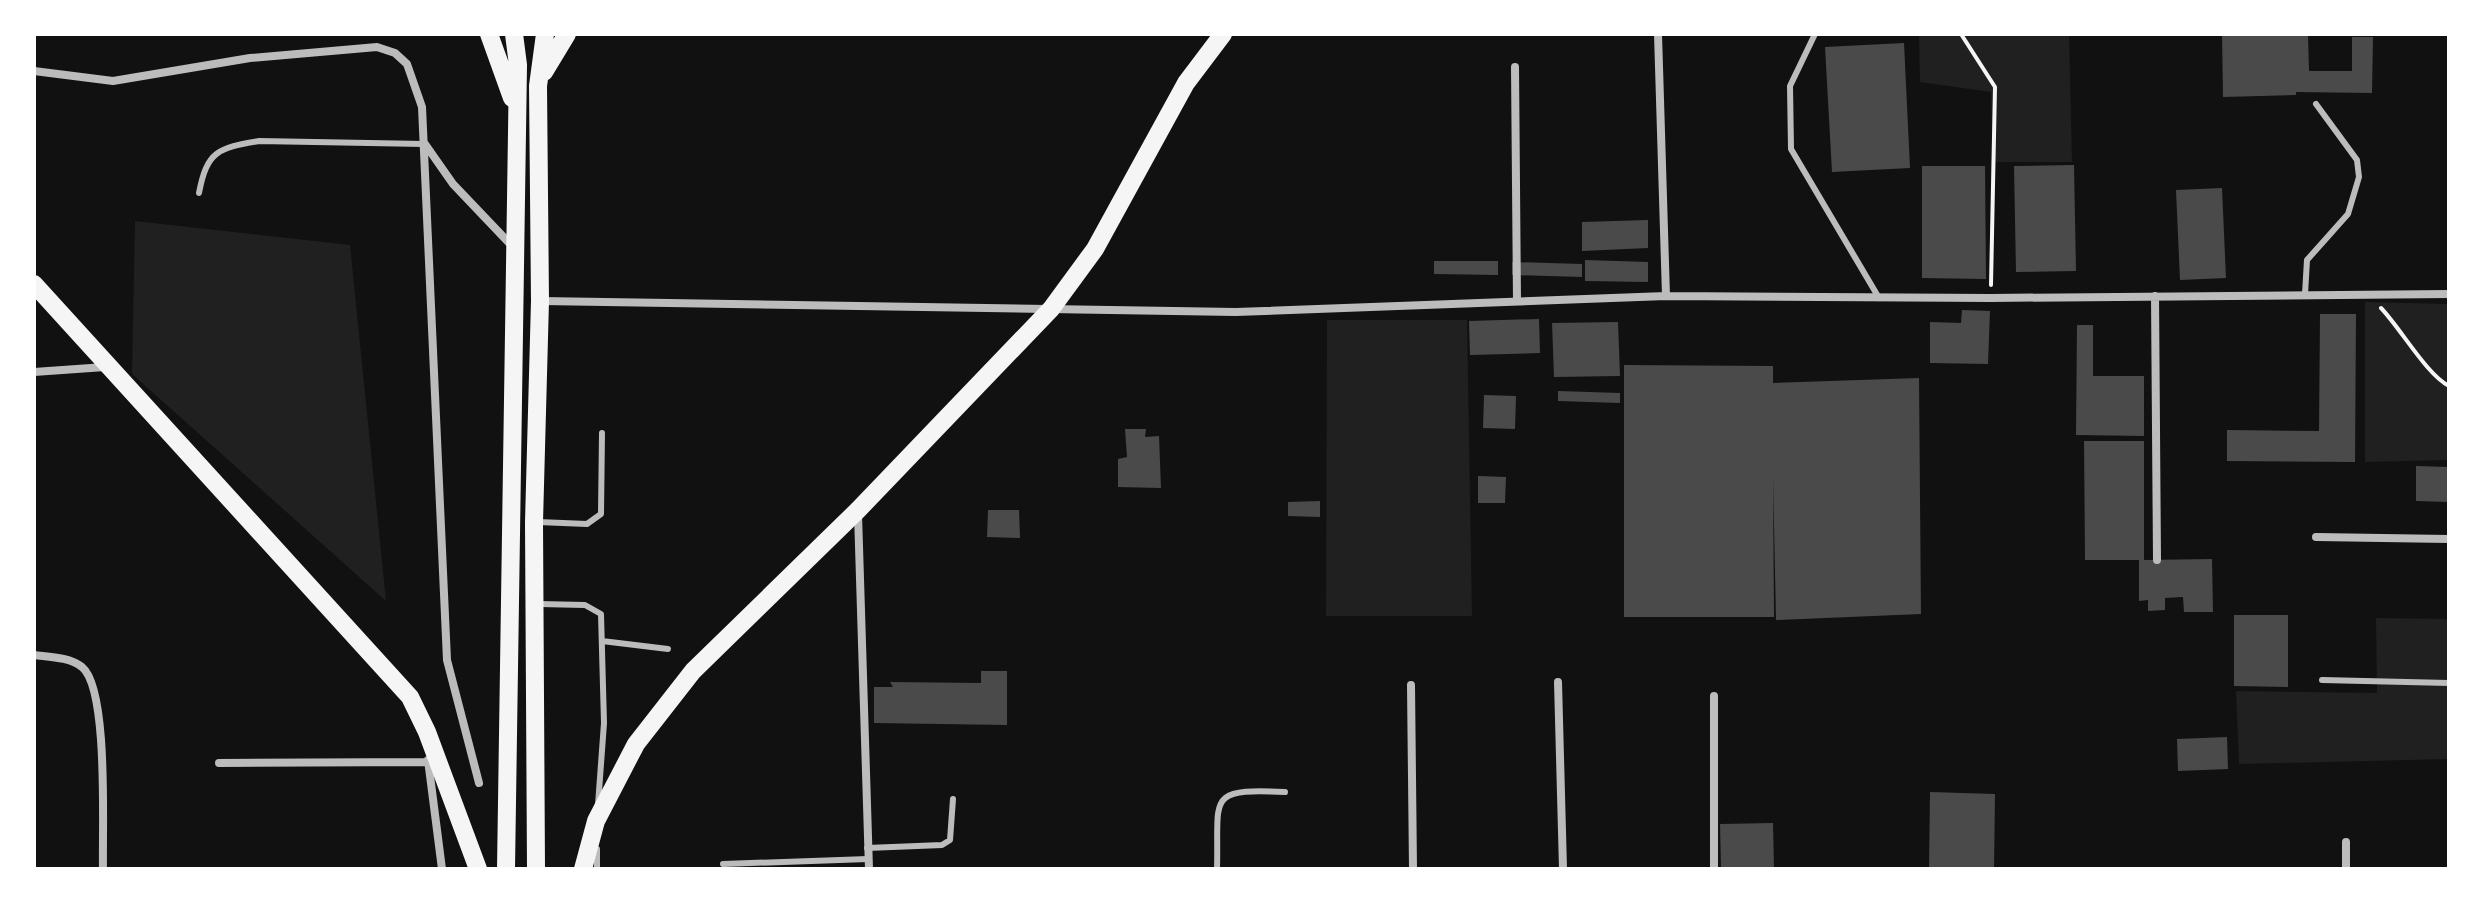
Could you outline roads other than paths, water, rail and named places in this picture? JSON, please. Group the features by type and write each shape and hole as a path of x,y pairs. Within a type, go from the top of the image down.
{"main road":[{"path":"489,34 517,112"},
{"path":"506,869 510,418 517,112 514,34"},
{"path":"536,869 534,522 540,301 538,86 545,34"},
{"path":"538,86 554,51 567,34"},
{"path":"583,869 596,821 636,744 693,671 858,510 1051,309 1095,249 1186,83 1223,34"},
{"path":"34,284 410,697 427,732 478,869"}],"street":[{"path":"1658,34 1666,296"},
{"path":"34,71 113,81 250,58 377,47 401,58 414,76 422,107 447,660 479,783"},
{"path":"1515,67 1517,301"},
{"path":"424,144 453,184 514,248"},
{"path":"540,301 1236,312 1666,296 1991,298 2449,294"},
{"path":"2155,296 2157,560"},
{"path":"34,372 107,366"},
{"path":"858,510 869,864"},
{"path":"2316,537 2449,539"},
{"path":"34,655 64,659 82,667 92,680 101,735 103,869"},
{"path":"1558,682 1563,869"},
{"path":"1411,685 1413,869"},
{"path":"1714,696 1714,869"},
{"path":"427,732 442,869"},
{"path":"219,763 428,762"},
{"path":"2346,842 2346,869"}],"lane":[{"path":"1815,34 1790,86 1791,149 1879,298"},
{"path":"2305,294 2307,260 2348,214 2359,177 2357,160 2316,104"},
{"path":"199,193 204,166 213,156 233,146 259,141 424,144"},
{"path":"534,522 587,524 601,514 602,433"},
{"path":"535,604 595,608 601,614 604,723 596,821 597,869"},
{"path":"602,641 668,649"},
{"path":"2322,680 2449,683"},
{"path":"1217,869 1219,805 1228,794 1242,790 1285,792"},
{"path":"867,848 942,845 950,840 953,799"},
{"path":"723,864 869,864"}]}
